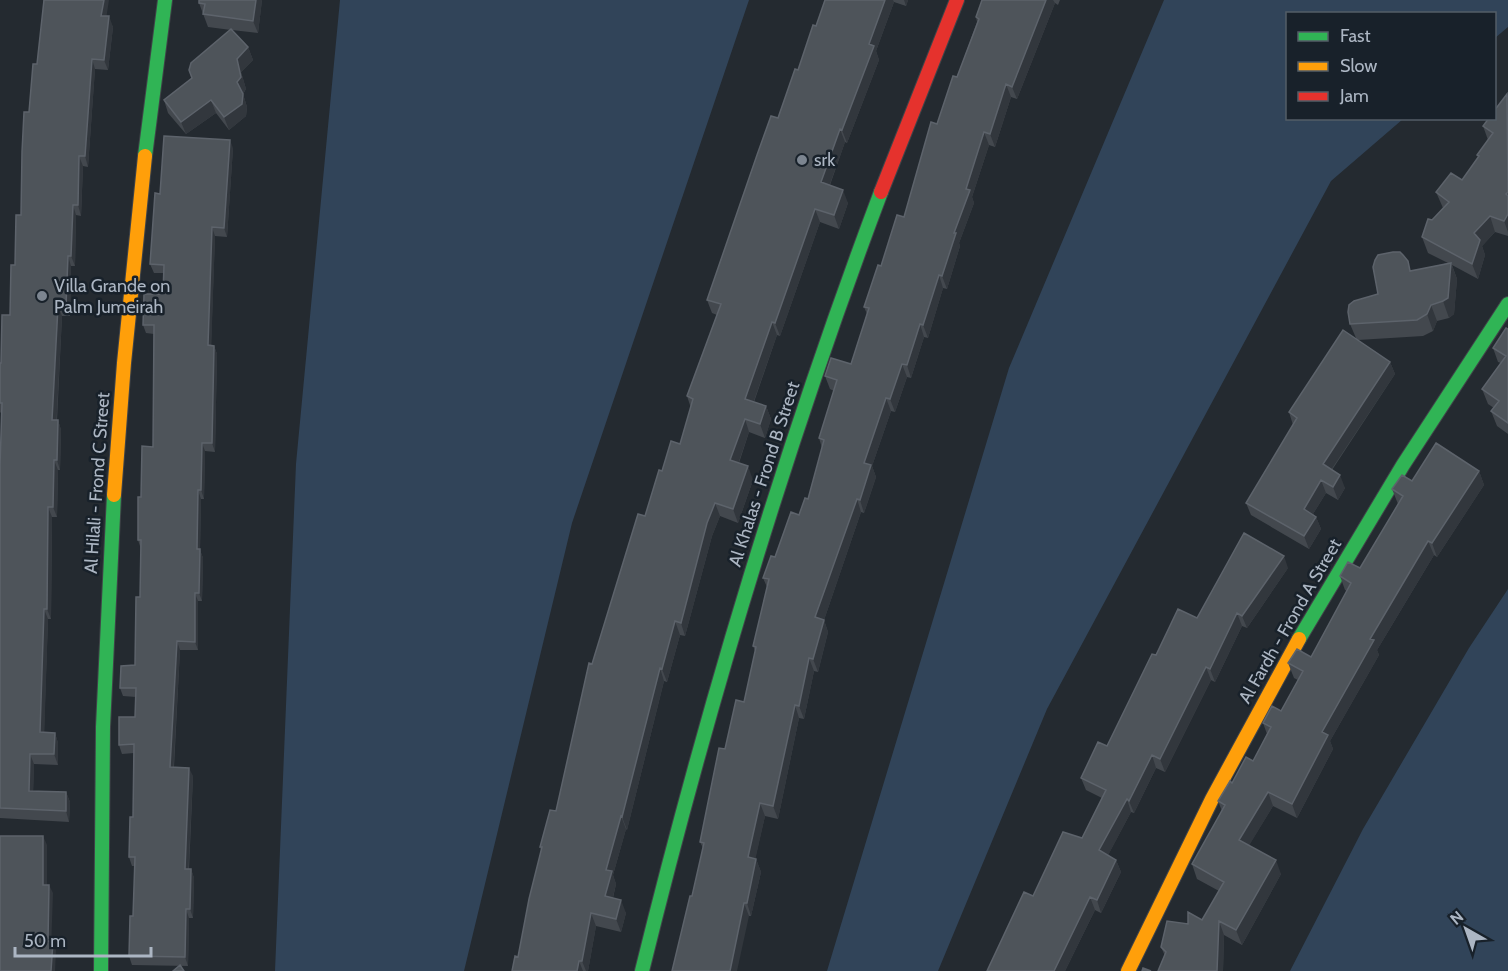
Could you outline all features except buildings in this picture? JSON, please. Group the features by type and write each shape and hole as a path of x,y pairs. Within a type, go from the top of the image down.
{"street":[{"name":"Al Hilali - Frond C Street","path":"101,971 102,731 115,472 137,215 165,0"},
{"name":"Al Khalas - Frond B Street","path":"642,971 712,700 779,482 853,266 957,0"},
{"name":"Al Fardh - Frond A Street","path":"1128,971 1188,846 1295,645 1412,450 1508,304"}],"water":[{"path":"340,0 749,0 572,523 464,971 275,971 296,464"},
{"path":"1164,0 1508,0 1508,27 1496,37 1496,12 1286,12 1286,120 1402,120 1331,181 1047,709 938,971 827,971 1009,368"},
{"path":"1508,589 1508,971 1290,971 1363,829 1469,648"}],"traffic: fast":[{"path":"145,156 165,0"},
{"path":"642,971 693,774 750,578 812,384 881,192"},
{"path":"1299,639 1403,465 1508,304"},
{"path":"101,971 103,727 114,495"}],"traffic: slow":[{"path":"114,495 124,363 145,156"},
{"path":"1128,971 1212,799 1299,639"}],"traffic: jam":[{"path":"881,192 957,0"}],"place":[{"name":"srk","path":"802,160"},
{"name":"Villa Grande on Palm Jumeirah","path":"42,296"}]}
